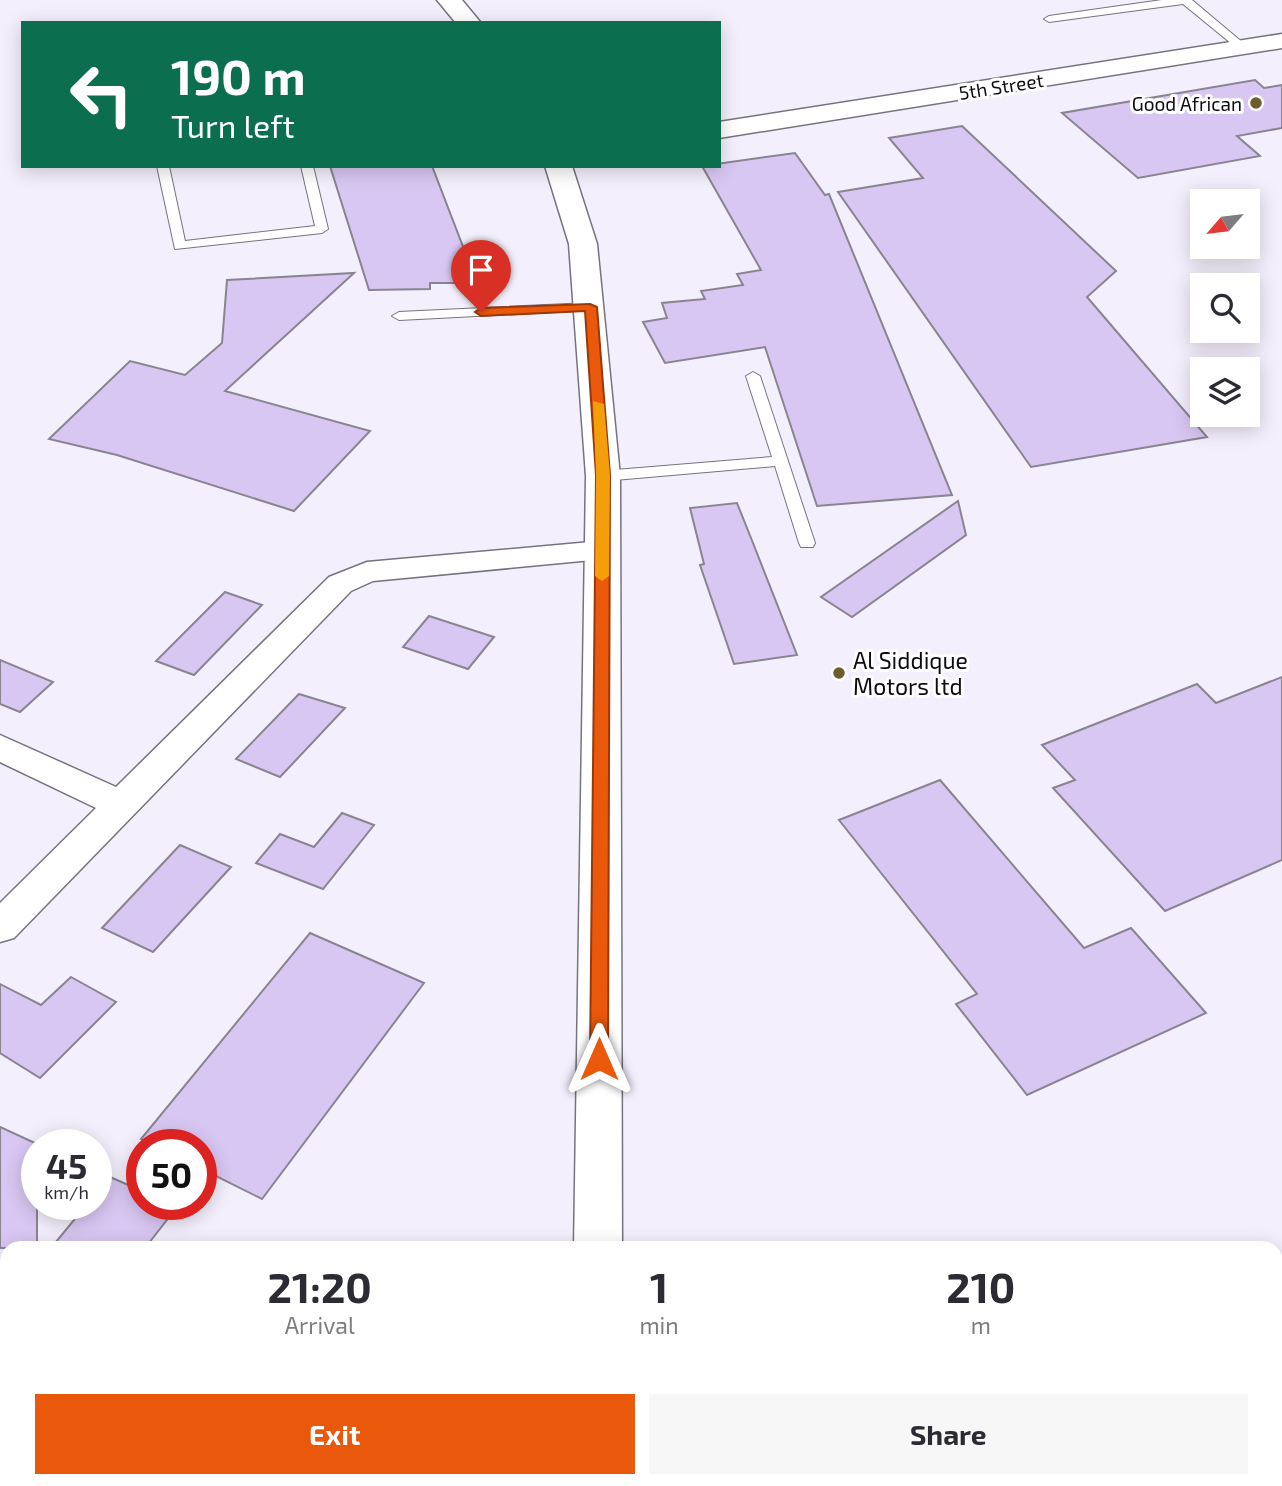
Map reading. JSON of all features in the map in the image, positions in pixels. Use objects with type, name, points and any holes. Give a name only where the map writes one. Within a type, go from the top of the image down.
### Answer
[{"type":"main road","points":[[449,0],[467,21]]},
{"type":"main road","name":"5th Street","points":[[721,130],[1282,41]]},
{"type":"main road","points":[[559,168],[583,244],[603,475],[598,1241]]},
{"type":"street","points":[[0,927],[340,584],[375,571],[602,551]]},
{"type":"street","points":[[0,747],[121,805]]},
{"type":"lane","points":[[1049,19],[1185,0],[1242,47]]},
{"type":"lane","points":[[163,168],[180,246],[322,229],[307,168]]},
{"type":"lane","points":[[399,316],[590,307]]},
{"type":"lane","points":[[752,376],[807,543]]},
{"type":"lane","points":[[603,475],[780,461]]},
{"type":"building","points":[[1255,80],[1264,88],[1282,85],[1282,128],[1237,136],[1260,156],[1138,178],[1062,113]]},
{"type":"building","points":[[962,126],[1116,271],[1087,297],[1190,417],[1190,427],[1198,427],[1207,437],[1031,467],[838,192],[923,178],[889,138]]},
{"type":"building","points":[[795,153],[825,195],[829,194],[952,495],[817,506],[765,347],[665,363],[643,322],[667,318],[662,303],[705,299],[701,291],[743,285],[737,274],[761,270],[703,168],[721,168],[721,163]]},
{"type":"building","points":[[331,168],[433,168],[477,283],[430,283],[430,289],[369,290]]},
{"type":"building","points":[[354,273],[225,391],[370,431],[294,511],[117,455],[49,439],[130,361],[185,375],[222,343],[227,280]]},
{"type":"building","points":[[958,501],[966,535],[852,617],[821,597]]},
{"type":"building","points":[[737,503],[797,655],[734,664],[700,565],[704,564],[690,508]]},
{"type":"building","points":[[225,592],[262,605],[194,675],[156,661]]},
{"type":"building","points":[[429,616],[494,637],[468,669],[403,647]]},
{"type":"building","points":[[0,660],[53,682],[20,712],[0,704]]},
{"type":"building","points":[[1282,677],[1282,860],[1165,911],[1053,788],[1075,780],[1042,745],[1197,684],[1216,703]]},
{"type":"building","points":[[299,694],[345,708],[280,777],[236,759]]},
{"type":"building","points":[[940,780],[1084,948],[1131,928],[1206,1013],[1027,1095],[956,1004],[977,994],[839,820]]},
{"type":"building","points":[[342,813],[374,825],[323,889],[256,863],[280,834],[314,847]]},
{"type":"building","points":[[180,845],[231,867],[153,952],[102,928]]},
{"type":"building","points":[[310,933],[424,983],[262,1199],[217,1176],[217,1129],[149,1129]]},
{"type":"building","points":[[71,977],[116,1002],[40,1078],[0,1053],[0,984],[41,1005]]},
{"type":"building","points":[[0,1127],[21,1137],[21,1220],[37,1220],[37,1241],[0,1241]]},
{"type":"building","points":[[112,1178],[126,1184],[126,1220],[167,1220],[150,1241],[57,1241],[74,1220],[112,1220]]},
{"type":"slow traffic","points":[[598,404],[603,475],[602,576]]},
{"type":"place","name":"Good African","points":[[1256,103]]},
{"type":"place","name":"Al Siddique Motors ltd","points":[[839,673]]},
{"type":"route","points":[[481,312],[590,307],[603,475],[599,1059]]}]
